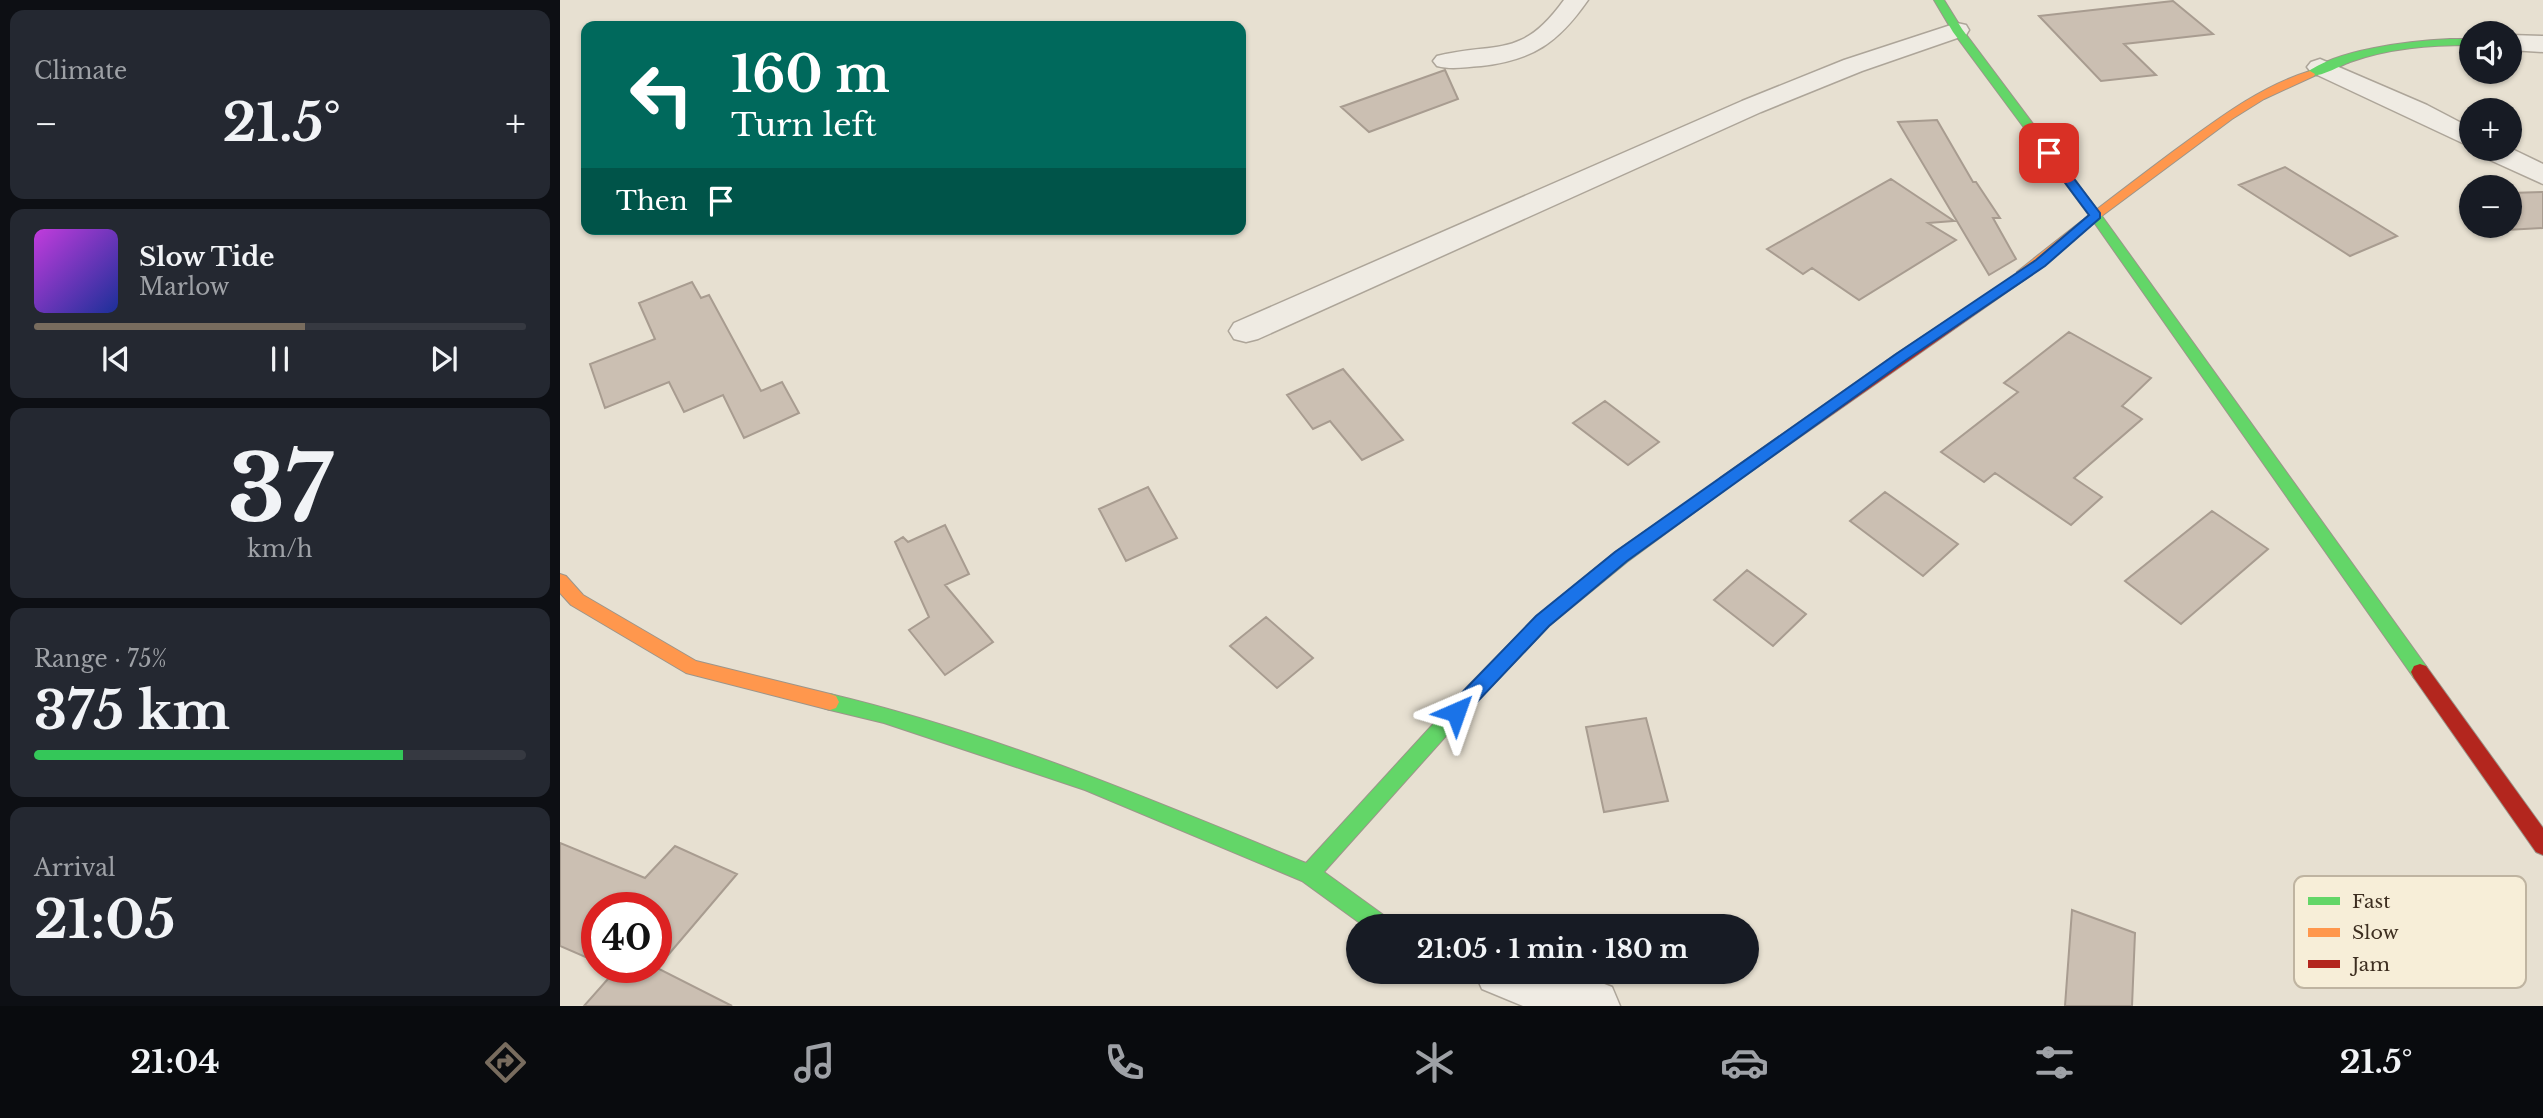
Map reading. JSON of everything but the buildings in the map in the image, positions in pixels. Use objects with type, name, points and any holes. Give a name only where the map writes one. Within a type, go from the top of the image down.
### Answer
[{"type":"street","points":[[1446,61],[1514,54],[1545,36],[1576,0]]},
{"type":"street","points":[[1939,0],[1957,30],[2095,215],[2543,845]]},
{"type":"street","points":[[1245,331],[1488,225],[1730,114],[1878,54],[1957,30]]},
{"type":"street","points":[[1308,874],[1474,692],[1543,621],[1621,556],[1901,357],[2040,263],[2095,215],[2228,117],[2260,97],[2320,67],[2382,48],[2440,41],[2459,42]]},
{"type":"street","points":[[2522,43],[2543,44]]},
{"type":"street","points":[[2320,67],[2459,133]]},
{"type":"street","points":[[2514,161],[2543,175]]},
{"type":"street","points":[[560,581],[577,600],[692,668],[884,715],[1087,782],[1308,874],[1365,914]]},
{"type":"street","points":[[1533,984],[1583,1004]]},
{"type":"traffic: fast","points":[[1939,0],[1957,30],[2095,215],[2420,672]]},
{"type":"traffic: fast","points":[[2310,74],[2388,48],[2459,42]]},
{"type":"traffic: fast","points":[[1309,874],[1474,692],[1543,621],[1621,557],[1725,482]]},
{"type":"traffic: fast","points":[[830,702],[884,715],[1087,782],[1309,874],[1365,914]]},
{"type":"traffic: slow","points":[[2022,275],[2095,215],[2228,117],[2260,97],[2310,74]]},
{"type":"traffic: slow","points":[[560,581],[577,600],[692,668],[830,702]]},
{"type":"traffic: jam","points":[[1725,482],[2022,275]]},
{"type":"traffic: jam","points":[[2420,672],[2543,845]]},
{"type":"route","points":[[1456,712],[1543,621],[1621,556],[1901,357],[2040,263],[2095,215],[2049,153]]}]
